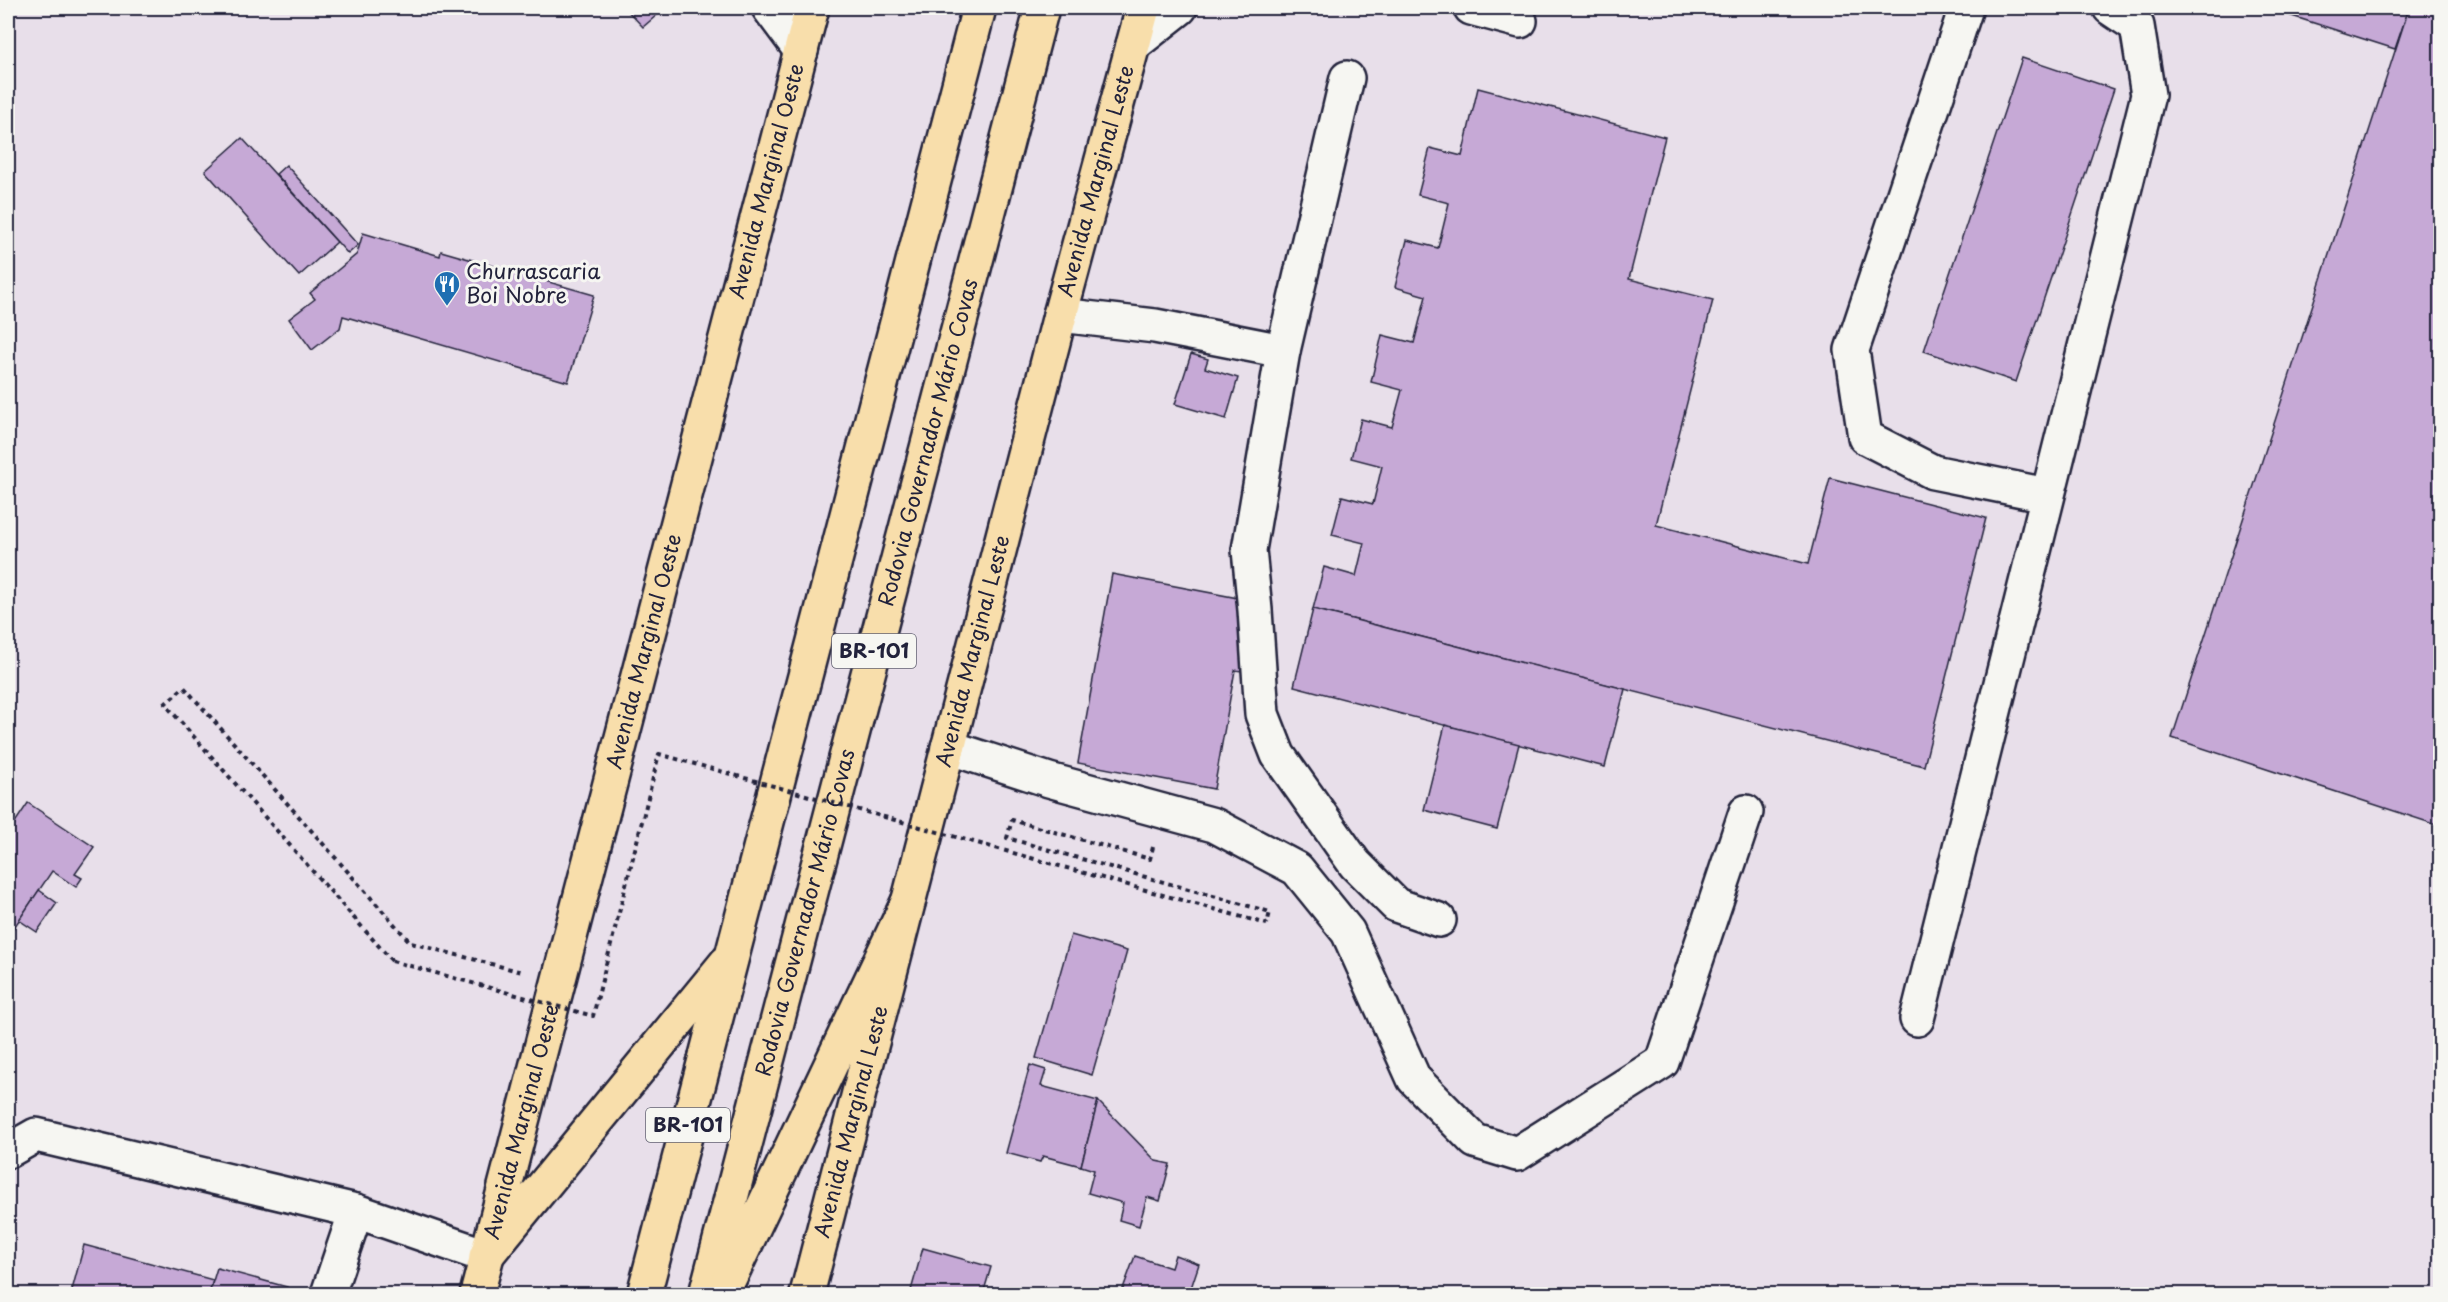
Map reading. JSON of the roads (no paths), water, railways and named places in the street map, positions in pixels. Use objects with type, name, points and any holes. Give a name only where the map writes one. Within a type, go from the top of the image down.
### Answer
[{"type":"main road","name":"Avenida Marginal Oeste","points":[[477,1294],[812,8]]},
{"type":"main road","name":"BR-101","points":[[644,1294],[979,8]]},
{"type":"main road","name":"Rodovia Governador Mário Covas","points":[[706,1294],[1042,8]]},
{"type":"main road","name":"Avenida Marginal Leste","points":[[807,1294],[1059,315],[1143,8]]},
{"type":"main road","points":[[722,1294],[908,902]]},
{"type":"main road","points":[[486,1256],[732,955]]},
{"type":"lane","points":[[769,8],[801,51]]},
{"type":"lane","points":[[1133,45],[1180,8]]},
{"type":"lane","points":[[1471,8],[1520,21]]},
{"type":"lane","points":[[1966,8],[1852,350],[1865,437],[1933,472],[2047,495]]},
{"type":"lane","points":[[1917,1019],[2148,95],[2137,26],[2110,8]]},
{"type":"lane","points":[[1347,78],[1283,351],[1249,550],[1262,714],[1278,755],[1355,864],[1396,905],[1439,920]]},
{"type":"lane","points":[[1059,315],[1155,326],[1283,351]]},
{"type":"lane","points":[[948,747],[1049,780],[1214,825],[1297,869],[1348,932],[1414,1079],[1475,1141],[1517,1154],[1662,1062],[1746,812]]},
{"type":"lane","points":[[8,1151],[36,1135],[356,1211],[486,1256]]},
{"type":"lane","points":[[328,1294],[356,1211]]},
{"type":"place","name":"Churrascaria Boi Nobre","points":[[447,307]]}]
